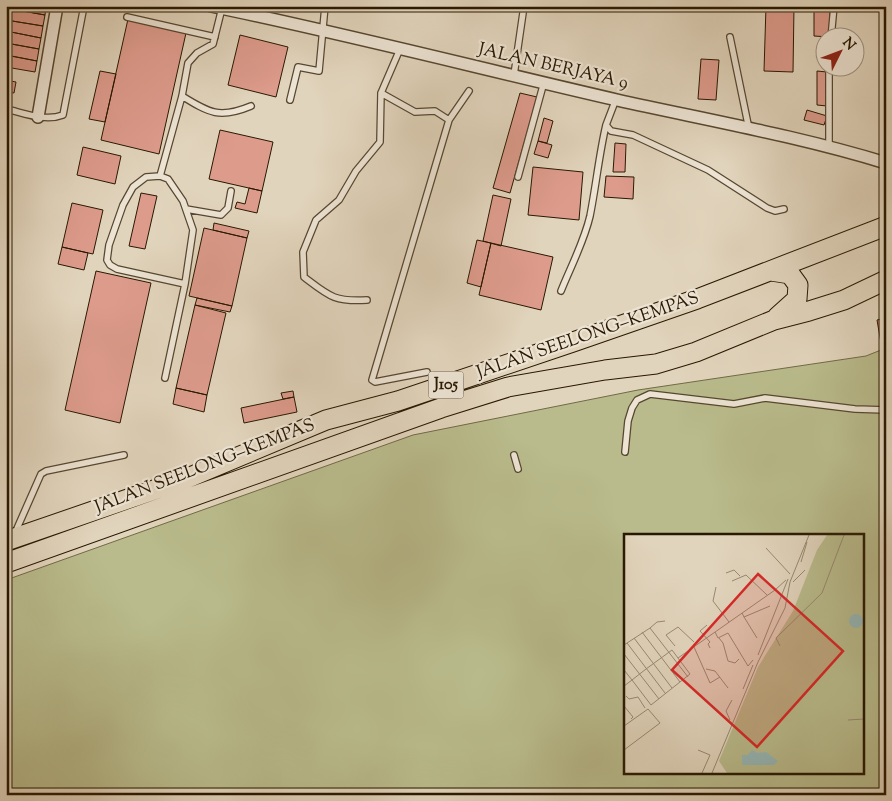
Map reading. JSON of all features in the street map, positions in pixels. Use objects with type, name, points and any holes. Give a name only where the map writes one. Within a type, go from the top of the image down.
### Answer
[{"type":"main road","name":"JALAN SEELONG–KEMPAS","points":[[9,540],[183,480],[326,420],[398,401],[564,346],[697,299],[886,226]]},
{"type":"main road","points":[[771,270],[790,274],[798,285],[796,299],[774,320]]},
{"type":"main road","name":"JALAN SEELONG–KEMPAS","points":[[6,563],[441,408],[508,387],[605,370],[656,364],[696,352],[774,320],[844,300],[886,280]]},
{"type":"street","points":[[38,117],[57,6]]},
{"type":"street","name":"JALAN BERJAYA 9","points":[[216,7],[829,146],[886,163]]},
{"type":"lane","points":[[6,109],[38,117],[55,118],[63,115],[84,6]]},
{"type":"lane","points":[[290,100],[298,67],[320,71],[325,6]]},
{"type":"lane","points":[[514,76],[524,6]]},
{"type":"lane","points":[[832,28],[834,6]]},
{"type":"lane","points":[[160,176],[182,96],[188,63],[197,53],[213,44],[216,7]]},
{"type":"lane","points":[[127,17],[215,37]]},
{"type":"lane","points":[[730,37],[749,129]]},
{"type":"lane","points":[[366,300],[351,301],[331,297],[304,277],[303,252],[316,220],[339,200],[356,171],[380,142],[380,93],[400,49]]},
{"type":"lane","points":[[829,78],[829,146]]},
{"type":"lane","points":[[518,177],[544,82]]},
{"type":"lane","points":[[427,372],[376,382],[372,380],[449,120],[469,91]]},
{"type":"lane","points":[[380,93],[415,112],[435,112],[449,120]]},
{"type":"lane","points":[[182,96],[207,111],[221,113],[236,112],[251,106]]},
{"type":"lane","points":[[561,291],[588,223],[606,125],[616,99]]},
{"type":"lane","points":[[606,125],[611,131],[633,135],[708,170],[767,208],[775,211],[784,210]]},
{"type":"lane","points":[[166,378],[185,284],[193,230],[183,202],[168,179],[160,176],[146,177],[133,187],[123,205],[106,260],[110,265],[118,269],[185,284]]},
{"type":"lane","points":[[186,209],[221,215],[228,208],[230,191]]},
{"type":"lane","points":[[625,452],[628,421],[632,408],[637,400],[650,394],[734,404],[765,398],[855,410],[886,410]]},
{"type":"lane","points":[[9,540],[41,474],[46,471],[124,455]]},
{"type":"lane","points":[[514,455],[518,469]]},
{"type":"green space","points":[[886,348],[886,795],[6,795],[6,580],[413,435],[638,390],[866,356]]},
{"type":"building","points":[[6,6],[46,6],[45,15],[6,8]]},
{"type":"building","points":[[766,6],[794,6],[793,72],[764,71]]},
{"type":"building","points":[[814,6],[830,6],[830,28],[814,28]]},
{"type":"building","points":[[6,8],[45,15],[43,26],[6,20]]},
{"type":"building","points":[[128,19],[186,33],[159,154],[101,140]]},
{"type":"building","points":[[6,20],[43,26],[41,38],[6,31]]},
{"type":"building","points":[[6,31],[41,38],[39,49],[6,43]]},
{"type":"building","points":[[240,35],[288,47],[276,97],[228,85]]},
{"type":"building","points":[[6,43],[39,49],[37,61],[6,55]]},
{"type":"building","points":[[6,55],[37,61],[35,72],[6,67]]},
{"type":"building","points":[[701,59],[719,60],[716,100],[698,99]]},
{"type":"building","points":[[100,71],[116,74],[105,122],[89,119]]},
{"type":"building","points":[[817,78],[827,78],[827,106],[817,105]]},
{"type":"building","points":[[6,80],[16,82],[14,93],[6,92]]},
{"type":"building","points":[[520,93],[537,97],[510,193],[493,188]]},
{"type":"building","points":[[807,110],[827,116],[824,125],[804,120]]},
{"type":"building","points":[[544,118],[553,121],[547,143],[538,141]]},
{"type":"building","points":[[220,130],[273,142],[262,191],[209,179]]},
{"type":"building","points":[[538,141],[552,145],[548,158],[534,154]]},
{"type":"building","points":[[615,143],[626,144],[625,172],[613,172]]},
{"type":"building","points":[[83,147],[121,156],[115,184],[77,175]]},
{"type":"building","points":[[533,167],[583,172],[579,220],[528,215]]},
{"type":"building","points":[[606,176],[634,177],[633,199],[604,197]]},
{"type":"building","points":[[249,188],[262,191],[257,213],[235,208],[237,202],[245,204]]},
{"type":"building","points":[[141,193],[157,196],[145,249],[129,246]]},
{"type":"building","points":[[493,195],[511,199],[501,246],[483,241]]},
{"type":"building","points":[[72,203],[103,210],[93,254],[62,247]]},
{"type":"building","points":[[214,223],[249,231],[247,238],[213,230]]},
{"type":"building","points":[[204,228],[247,238],[232,306],[189,296]]},
{"type":"building","points":[[477,240],[491,243],[481,287],[467,283]]},
{"type":"building","points":[[491,243],[553,257],[541,310],[479,295]]},
{"type":"building","points":[[62,247],[88,253],[84,270],[58,264]]},
{"type":"building","points":[[96,271],[151,283],[120,423],[65,410]]},
{"type":"building","points":[[197,298],[232,306],[230,312],[195,305]]},
{"type":"building","points":[[195,305],[226,313],[207,395],[176,388]]},
{"type":"building","points":[[886,318],[886,345],[885,342],[881,343],[877,320]]},
{"type":"building","points":[[176,388],[207,395],[204,412],[173,404]]},
{"type":"building","points":[[293,391],[294,397],[283,399],[281,393]]},
{"type":"building","points":[[294,397],[297,412],[244,423],[241,408]]}]
